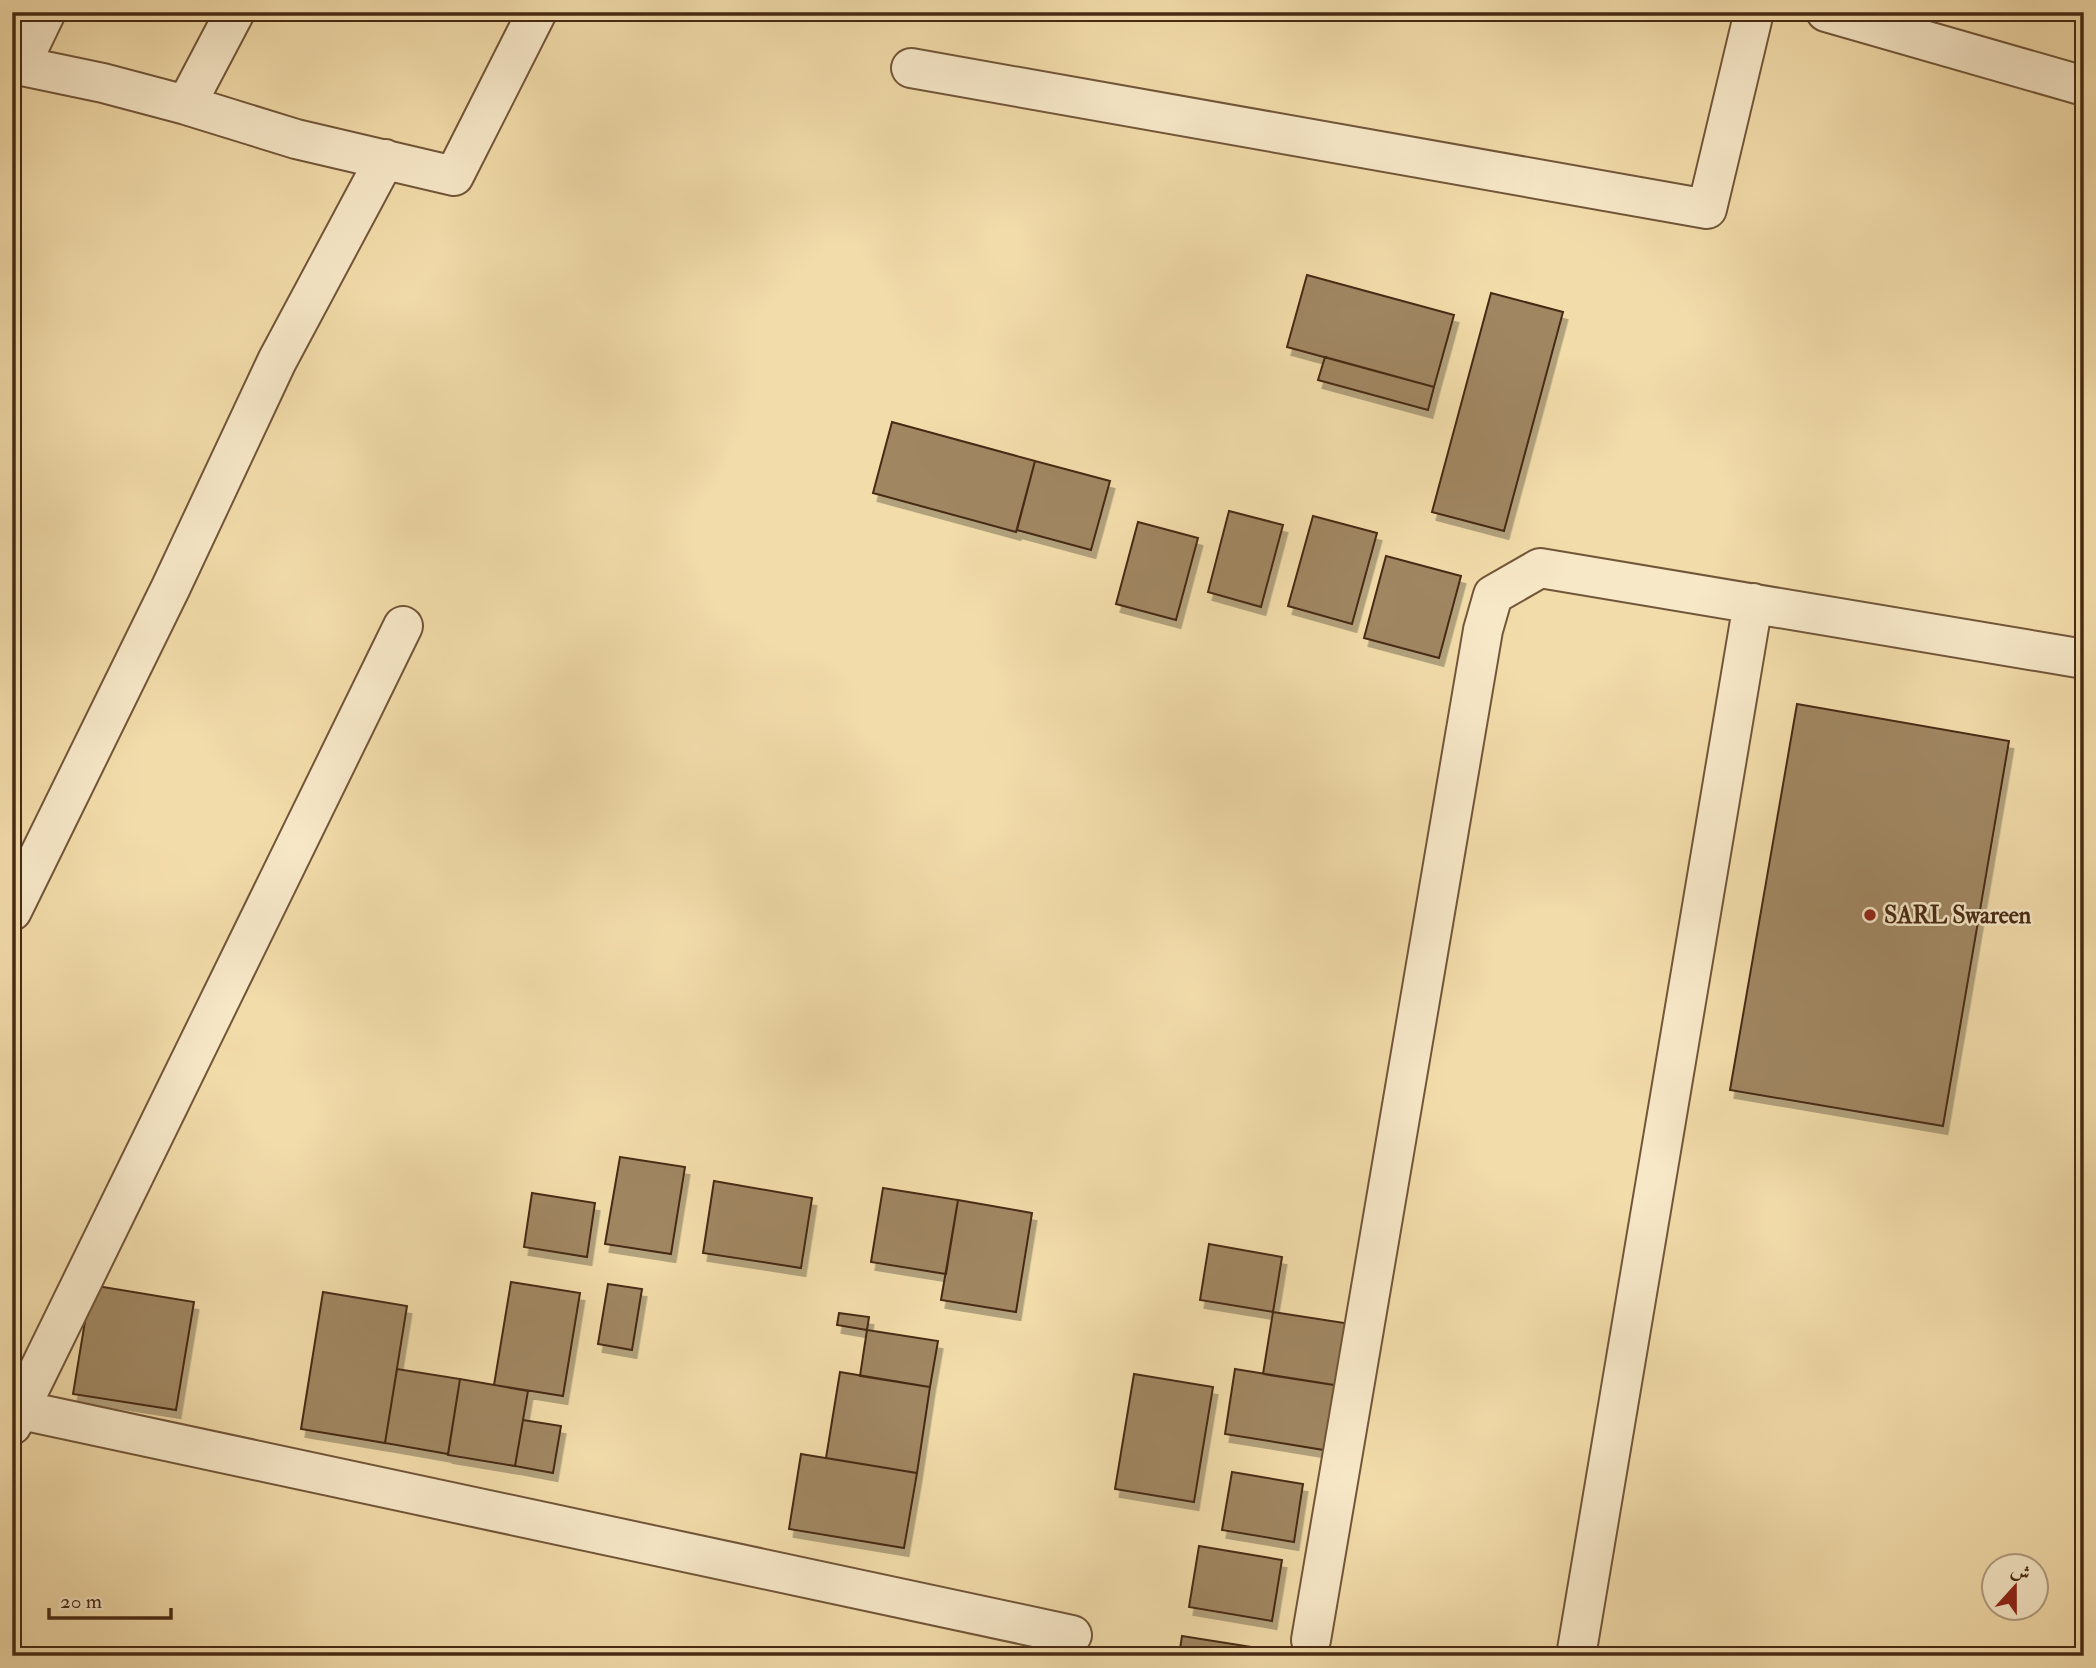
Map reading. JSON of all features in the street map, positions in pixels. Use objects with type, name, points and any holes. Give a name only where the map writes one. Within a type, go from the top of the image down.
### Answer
[{"type":"street","points":[[46,12],[16,65],[103,83],[296,139],[454,176],[537,12]]},
{"type":"street","points":[[186,105],[235,12]]},
{"type":"street","points":[[911,68],[1707,209],[1754,12]]},
{"type":"street","points":[[1826,12],[2084,86]]},
{"type":"street","points":[[12,911],[171,587],[277,361],[385,159]]},
{"type":"street","points":[[1311,1640],[1483,631],[1493,595],[1540,568],[2084,659]]},
{"type":"street","points":[[1576,1656],[1753,603]]},
{"type":"street","points":[[402,626],[16,1418],[1072,1634]]},
{"type":"building","points":[[1307,275],[1454,315],[1434,387],[1287,347]]},
{"type":"building","points":[[1491,293],[1563,312],[1504,531],[1432,512]]},
{"type":"building","points":[[1325,357],[1434,387],[1428,410],[1318,380]]},
{"type":"building","points":[[892,422],[1035,461],[1016,532],[873,493]]},
{"type":"building","points":[[1035,461],[1110,481],[1091,550],[1017,530]]},
{"type":"building","points":[[1229,511],[1283,525],[1261,607],[1208,592]]},
{"type":"building","points":[[1313,516],[1377,533],[1352,624],[1288,606]]},
{"type":"building","points":[[1138,522],[1198,538],[1176,620],[1116,604]]},
{"type":"building","points":[[1386,556],[1461,576],[1439,658],[1364,638]]},
{"type":"building","name":"SARL Swareen","points":[[1797,704],[2009,741],[1943,1126],[1730,1090]]},
{"type":"building","points":[[620,1157],[685,1167],[671,1254],[605,1244]]},
{"type":"building","points":[[714,1181],[812,1198],[801,1268],[703,1253]]},
{"type":"building","points":[[883,1188],[958,1200],[946,1274],[871,1262]]},
{"type":"building","points":[[532,1193],[595,1203],[587,1257],[524,1247]]},
{"type":"building","points":[[958,1200],[1032,1213],[1016,1312],[941,1300]]},
{"type":"building","points":[[1209,1244],[1282,1257],[1273,1312],[1200,1300]]},
{"type":"building","points":[[511,1282],[580,1293],[563,1396],[494,1385]]},
{"type":"building","points":[[608,1284],[642,1289],[632,1350],[598,1344]]},
{"type":"building","points":[[91,1285],[194,1302],[176,1410],[73,1394]]},
{"type":"building","points":[[323,1292],[407,1306],[385,1443],[301,1429]]},
{"type":"building","points":[[1273,1312],[1351,1324],[1341,1386],[1263,1374]]},
{"type":"building","points":[[839,1313],[869,1317],[867,1330],[837,1325]]},
{"type":"building","points":[[867,1330],[938,1341],[930,1387],[860,1376]]},
{"type":"building","points":[[397,1369],[460,1379],[448,1454],[385,1443]]},
{"type":"building","points":[[1235,1369],[1341,1386],[1330,1451],[1225,1434]]},
{"type":"building","points":[[840,1372],[930,1387],[917,1473],[826,1458]]},
{"type":"building","points":[[1134,1374],[1213,1387],[1194,1502],[1115,1489]]},
{"type":"building","points":[[460,1379],[528,1391],[515,1466],[448,1455]]},
{"type":"building","points":[[523,1420],[561,1426],[553,1473],[515,1466]]},
{"type":"building","points":[[801,1454],[917,1473],[904,1548],[789,1529]]},
{"type":"building","points":[[1232,1472],[1303,1484],[1294,1542],[1222,1530]]},
{"type":"building","points":[[1199,1546],[1282,1560],[1272,1621],[1189,1607]]},
{"type":"building","points":[[1182,1636],[1302,1655],[1179,1656]]},
{"type":"place","name":"SARL Swareen","points":[[1870,915]]}]
